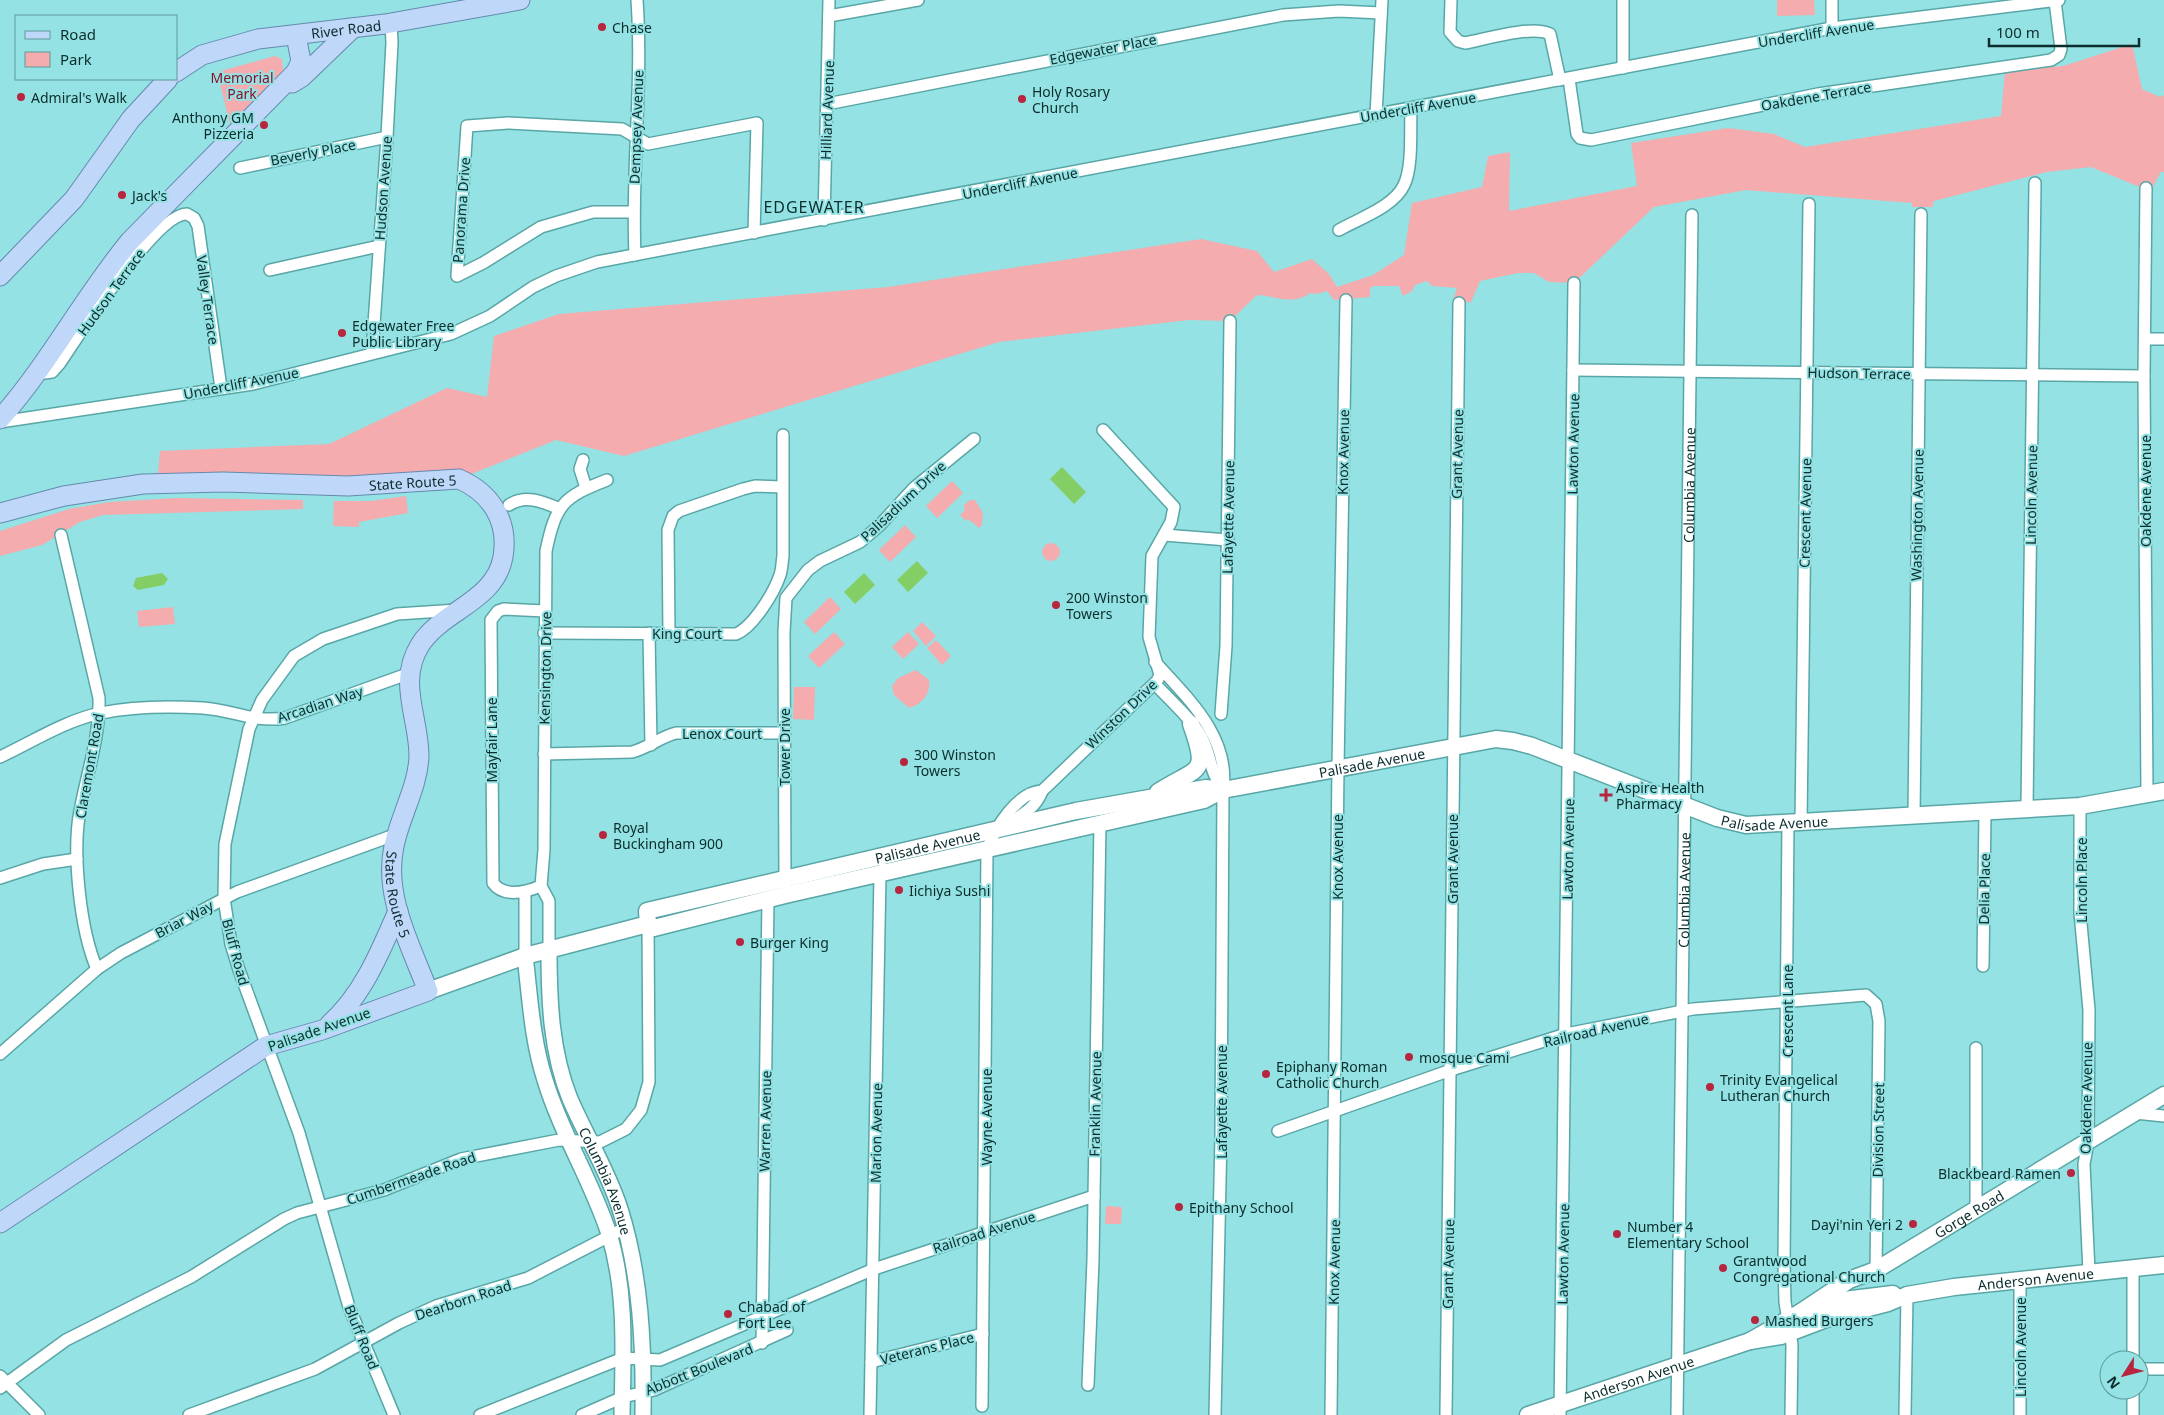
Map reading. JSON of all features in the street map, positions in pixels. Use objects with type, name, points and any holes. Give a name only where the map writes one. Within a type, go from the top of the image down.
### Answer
[{"type":"main road","name":"River Road","points":[[178,71],[202,55],[267,37],[296,36],[353,28],[520,0]]},
{"type":"main road","points":[[278,92],[302,77],[353,28]]},
{"type":"main road","points":[[0,421],[37,374],[110,266],[130,241],[296,72],[301,60],[296,36]]},
{"type":"main road","points":[[0,276],[74,199],[131,119],[167,80]]},
{"type":"main road","name":"State Route 5","points":[[0,513],[64,496],[143,484],[223,482],[348,486],[459,479],[478,490],[494,505],[503,529],[505,543],[503,559],[484,592],[437,624],[426,635],[416,653],[410,673],[409,695],[419,757],[416,774],[397,834],[391,862],[391,878],[398,911],[428,991]]},
{"type":"main road","points":[[1100,824],[1105,814],[1129,810],[1146,798],[1189,775],[1200,764],[1201,751],[1191,724]]},
{"type":"main road","name":"Palisade Avenue","points":[[648,924],[648,911],[785,887],[880,875],[1204,800],[1223,790],[1496,739],[1513,741],[1569,760],[1733,823],[1762,825],[2080,806],[2164,791]]},
{"type":"main road","name":"Palisade Avenue","points":[[0,1223],[266,1046],[322,1030],[525,956],[648,924],[654,928],[768,899],[785,887],[890,854],[1146,798],[1206,788],[1223,790]]},
{"type":"main road","points":[[322,1030],[339,1016],[349,1004],[376,960],[398,911]]},
{"type":"main road","name":"Gorge Road","points":[[1801,1312],[1849,1280],[1876,1270],[2164,1095]]},
{"type":"main road","name":"Anderson Avenue","points":[[1528,1415],[1560,1409],[1788,1326],[1826,1319],[1888,1303],[1907,1295],[1954,1287],[2164,1265]]},
{"type":"main road","name":"Gorge Road","points":[[1826,1319],[1876,1270]]},
{"type":"main road","name":"Anderson Avenue","points":[[1788,1326],[1801,1312],[1844,1300],[1888,1293],[1907,1295]]},
{"type":"street","name":"Dempsey Avenue","points":[[635,255],[633,212],[638,136],[639,32],[637,0]]},
{"type":"street","name":"Hilliard Avenue","points":[[824,220],[829,0]]},
{"type":"street","points":[[829,16],[918,0]]},
{"type":"street","points":[[1376,115],[1382,0]]},
{"type":"street","points":[[1451,0],[1450,32],[1458,41],[1465,43],[1528,32],[1545,32],[1550,34],[1565,80]]},
{"type":"street","points":[[1622,0],[1623,68]]},
{"type":"street","points":[[1832,0],[1832,28]]},
{"type":"street","name":"Undercliff Avenue","points":[[0,421],[276,379],[451,334],[490,316],[533,287],[556,276],[597,262],[1832,28],[2059,0]]},
{"type":"street","name":"Oakdene Terrace","points":[[1565,80],[1577,134],[1580,138],[1591,140],[1818,94],[2052,60],[2059,55],[2061,49],[2055,1]]},
{"type":"street","name":"Edgewater Place","points":[[827,104],[1283,14],[1339,11],[1381,13]]},
{"type":"street","name":"Hudson Avenue","points":[[372,353],[387,137],[392,43],[391,22]]},
{"type":"street","points":[[1338,230],[1385,204],[1404,186],[1408,166],[1411,109]]},
{"type":"street","name":"Panorama Drive","points":[[633,212],[592,212],[541,227],[483,263],[457,276],[467,126],[508,123],[622,129],[638,136]]},
{"type":"street","points":[[638,136],[648,144],[757,123],[754,233]]},
{"type":"street","name":"Beverly Place","points":[[240,168],[387,137]]},
{"type":"street","name":"Lincoln Avenue","points":[[2027,808],[2035,183]]},
{"type":"street","name":"Oakdene Avenue","points":[[2146,188],[2146,339],[2144,376],[2147,794]]},
{"type":"street","name":"Crescent Avenue","points":[[1794,822],[1807,372],[1809,204]]},
{"type":"street","name":"Hudson Terrace","points":[[37,374],[52,372],[60,363],[144,246],[175,217],[183,214],[191,215]]},
{"type":"street","name":"Washington Avenue","points":[[1914,816],[1922,214]]},
{"type":"street","name":"Valley Terrace","points":[[191,215],[198,226],[221,388]]},
{"type":"street","name":"Columbia Avenue","points":[[1677,1415],[1692,215]]},
{"type":"street","points":[[270,270],[380,246]]},
{"type":"street","name":"Lawton Avenue","points":[[1560,1409],[1574,283]]},
{"type":"street","name":"Knox Avenue","points":[[1331,1415],[1338,767],[1346,300]]},
{"type":"street","name":"Grant Avenue","points":[[1446,1415],[1459,303]]},
{"type":"street","name":"Lafayette Avenue","points":[[1221,714],[1226,646],[1230,321]]},
{"type":"street","points":[[2146,339],[2164,339]]},
{"type":"street","name":"Hudson Terrace","points":[[1573,370],[2144,376]]},
{"type":"street","name":"Winston Drive","points":[[995,830],[1022,816],[1040,799],[1042,791],[1155,684],[1160,675],[1149,637],[1152,556],[1174,513],[1174,507],[1103,430]]},
{"type":"street","points":[[669,633],[668,530],[674,516],[679,511],[743,488],[756,486],[782,487],[783,435]]},
{"type":"street","name":"Palisadium Drive","points":[[786,598],[808,570],[820,561],[860,542],[879,526],[914,488],[974,438]]},
{"type":"street","points":[[583,460],[580,469],[586,488]]},
{"type":"street","name":"Kensington Drive","points":[[549,951],[549,901],[541,886],[544,850],[546,551],[552,523],[568,499],[586,488],[607,480]]},
{"type":"street","name":"King Court","points":[[544,633],[736,634],[745,630],[759,614],[780,575],[783,556],[782,487]]},
{"type":"street","points":[[509,505],[518,500],[528,499],[560,509]]},
{"type":"street","name":"Claremont Road","points":[[61,535],[98,690],[100,713],[80,813],[77,859],[89,950],[97,969]]},
{"type":"street","points":[[1164,535],[1228,540]]},
{"type":"street","name":"Tower Drive","points":[[785,887],[784,733],[786,598]]},
{"type":"street","name":"Bluff Road","points":[[394,1415],[349,1307],[299,1132],[239,970],[232,944],[224,898],[224,871],[228,825],[253,720],[272,683],[294,656],[323,639],[397,614],[461,609]]},
{"type":"street","name":"Mayfair Lane","points":[[526,892],[502,891],[496,888],[492,878],[491,620],[498,611],[504,609],[545,610]]},
{"type":"street","points":[[649,633],[651,745]]},
{"type":"street","name":"Lafayette Avenue","points":[[1156,662],[1211,727],[1225,774],[1223,790],[1221,1135],[1216,1415]]},
{"type":"street","name":"Arcadian Way","points":[[0,757],[100,713],[155,706],[236,712],[253,720],[285,718],[410,673]]},
{"type":"street","points":[[1155,684],[1204,741],[1213,775],[1223,790]]},
{"type":"street","name":"Lenox Court","points":[[544,754],[632,752],[651,745],[667,735],[676,733],[784,733]]},
{"type":"street","name":"Lincoln Place","points":[[2080,806],[2082,954]]},
{"type":"street","name":"Delia Place","points":[[1983,966],[1985,811]]},
{"type":"street","name":"Crescent Lane","points":[[1791,1415],[1784,1253],[1787,1002],[1794,822]]},
{"type":"street","name":"Franklin Avenue","points":[[1088,1384],[1094,1196],[1100,824]]},
{"type":"street","name":"Wayne Avenue","points":[[982,1406],[987,850],[995,830]]},
{"type":"street","name":"Briar Way","points":[[0,1054],[97,969],[120,953],[224,898],[397,834]]},
{"type":"street","name":"Marion Avenue","points":[[870,1415],[880,875],[890,854]]},
{"type":"street","points":[[0,878],[43,864],[77,859]]},
{"type":"street","points":[[525,956],[526,892],[541,886]]},
{"type":"street","name":"Warren Avenue","points":[[762,1343],[768,899]]},
{"type":"street","name":"Cumbermeade Road","points":[[2,1382],[66,1340],[192,1277],[284,1219],[384,1190],[461,1159],[559,1140],[600,1142],[626,1129],[636,1119],[647,1096],[650,1018],[648,924]]},
{"type":"street","name":"Columbia Avenue","points":[[549,951],[549,991],[554,1043],[570,1099],[620,1208],[637,1281],[642,1359],[643,1415]]},
{"type":"street","name":"Oakdene Avenue","points":[[2082,954],[2089,1010],[2088,1142],[2084,1164],[2089,1272]]},
{"type":"street","name":"Columbia Avenue","points":[[525,956],[537,1052],[555,1109],[570,1140],[609,1235],[621,1299],[622,1415]]},
{"type":"street","name":"Railroad Avenue","points":[[1278,1130],[1451,1070],[1566,1034],[1682,1011],[1866,995]]},
{"type":"street","name":"Division Street","points":[[1866,995],[1876,1004],[1880,1021],[1876,1270]]},
{"type":"street","points":[[1976,1048],[1976,1209]]},
{"type":"street","points":[[2135,1113],[2164,1116]]},
{"type":"street","name":"Railroad Avenue","points":[[874,1269],[1094,1196]]},
{"type":"street","name":"Dearborn Road","points":[[189,1415],[294,1378],[412,1316],[436,1306],[528,1278],[625,1228]]},
{"type":"street","points":[[2132,1268],[2133,1350]]},
{"type":"street","name":"Abbott Boulevard","points":[[480,1415],[623,1358],[660,1360],[874,1269]]},
{"type":"street","name":"Lincoln Avenue","points":[[2020,1280],[2020,1415]]},
{"type":"street","points":[[1906,1415],[1907,1295]]},
{"type":"street","name":"Abbott Boulevard","points":[[582,1415],[622,1398],[643,1393],[762,1343],[787,1330]]},
{"type":"street","name":"Veterans Place","points":[[872,1362],[983,1334]]},
{"type":"street","points":[[2149,1369],[2164,1369]]},
{"type":"street","points":[[2,1382],[40,1415]]},
{"type":"street","points":[[2133,1415],[2134,1400]]},
{"type":"green space","points":[[1777,0],[1814,0],[1815,15],[1777,16]]},
{"type":"green space","points":[[2132,44],[2142,89],[2160,97],[2164,95],[2164,172],[2161,172],[2152,188],[2137,186],[2091,167],[2047,172],[1934,201],[1932,207],[1912,207],[1912,203],[1746,190],[1654,207],[1574,283],[1549,282],[1534,273],[1518,273],[1480,281],[1471,302],[1459,303],[1453,301],[1457,288],[1432,286],[1427,281],[1415,285],[1412,291],[1403,296],[1399,286],[1373,286],[1370,289],[1370,297],[1334,300],[1327,291],[1317,294],[1310,293],[1304,297],[1291,300],[1257,295],[1230,321],[1189,320],[999,342],[624,456],[556,440],[459,479],[157,484],[160,451],[329,444],[447,388],[487,397],[494,336],[559,314],[888,287],[1201,239],[1257,251],[1274,272],[1312,259],[1329,274],[1337,287],[1373,275],[1404,255],[1412,203],[1482,187],[1488,156],[1510,152],[1509,211],[1637,186],[1631,143],[1728,128],[1774,134],[1805,147],[2001,116],[2005,70],[2063,66]]},
{"type":"green space","name":"Memorial Park","points":[[275,56],[282,59],[283,71],[230,124],[217,72]]},
{"type":"green space","points":[[952,481],[963,493],[937,518],[926,506]]},
{"type":"green space","points":[[406,496],[408,513],[359,522],[359,527],[333,526],[334,501],[371,501]]},
{"type":"green space","points":[[176,498],[303,500],[303,509],[103,515],[80,522],[42,545],[0,556],[0,531],[69,509],[109,502]]},
{"type":"green space","points":[[970,500],[975,500],[983,513],[982,525],[979,528],[968,519],[966,521],[960,515],[965,510],[964,505]]},
{"type":"green space","points":[[905,525],[916,537],[890,562],[879,550]]},
{"type":"green space","points":[[1047,543],[1055,543],[1060,548],[1058,559],[1047,561],[1042,556],[1042,548]]},
{"type":"green space","points":[[830,597],[841,609],[815,634],[804,622]]},
{"type":"green space","points":[[173,607],[175,624],[139,627],[137,611]]},
{"type":"green space","points":[[922,622],[936,636],[926,646],[913,631]]},
{"type":"green space","points":[[834,632],[845,644],[819,668],[808,656]]},
{"type":"green space","points":[[908,632],[919,644],[903,659],[892,647]]},
{"type":"green space","points":[[936,640],[951,656],[942,665],[927,648]]},
{"type":"green space","points":[[916,670],[929,680],[929,690],[922,701],[909,708],[894,695],[892,686],[898,678]]},
{"type":"green space","points":[[794,687],[815,687],[814,720],[793,719]]},
{"type":"green space","points":[[1106,1206],[1122,1207],[1121,1224],[1105,1224]]},
{"type":"shaded area","points":[[1062,467],[1086,492],[1074,504],[1050,479]]},
{"type":"shaded area","points":[[917,561],[928,573],[908,592],[897,580]]},
{"type":"shaded area","points":[[162,573],[168,579],[164,585],[138,590],[133,586],[136,578]]},
{"type":"shaded area","points":[[864,573],[875,585],[855,604],[844,592]]},
{"type":"place","name":"Chase","points":[[602,27]]},
{"type":"place","name":"Admiral's Walk","points":[[21,97]]},
{"type":"place","name":"Holy Rosary Church","points":[[1022,99]]},
{"type":"place","name":"Anthony GM Pizzeria","points":[[264,125]]},
{"type":"place","name":"Jack's","points":[[122,195]]},
{"type":"place","name":"Edgewater Free Public Library","points":[[342,333]]},
{"type":"place","name":"200 Winston Towers","points":[[1056,605]]},
{"type":"place","name":"300 Winston Towers","points":[[904,762]]},
{"type":"place","name":"Aspire Health Pharmacy","points":[[1606,795]]},
{"type":"place","name":"Royal Buckingham 900","points":[[603,835]]},
{"type":"place","name":"Iichiya Sushi","points":[[899,890]]},
{"type":"place","name":"Burger King","points":[[740,942]]},
{"type":"place","name":"mosque Cami","points":[[1409,1057]]},
{"type":"place","name":"Epiphany Roman Catholic Church","points":[[1266,1074]]},
{"type":"place","name":"Trinity Evangelical Lutheran Church","points":[[1710,1087]]},
{"type":"place","name":"Blackbeard Ramen","points":[[2071,1173]]},
{"type":"place","name":"Epithany School","points":[[1179,1207]]},
{"type":"place","name":"Dayi'nin Yeri 2","points":[[1913,1224]]},
{"type":"place","name":"Number 4 Elementary School","points":[[1617,1234]]},
{"type":"place","name":"Grantwood Congregational Church","points":[[1723,1268]]},
{"type":"place","name":"Chabad of Fort Lee","points":[[728,1314]]},
{"type":"place","name":"Mashed Burgers","points":[[1755,1320]]},
{"type":"district","name":"EDGEWATER","points":[[814,207]]}]
